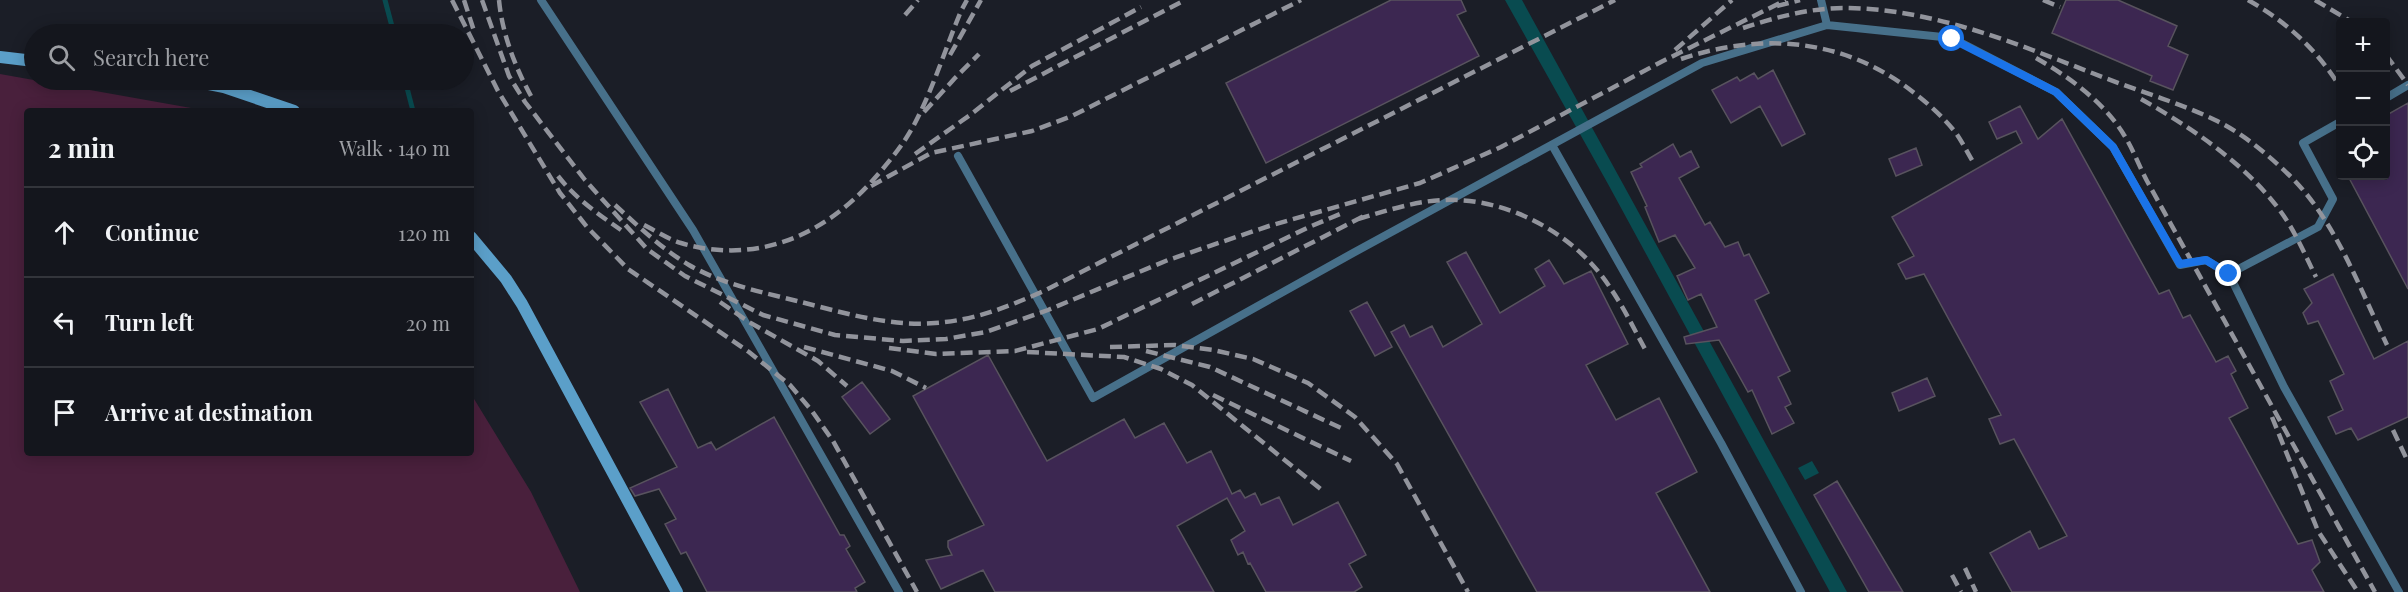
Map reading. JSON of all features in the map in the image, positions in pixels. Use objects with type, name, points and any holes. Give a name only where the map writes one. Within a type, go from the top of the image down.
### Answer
[{"type":"street","points":[[0,57],[24,60]]},
{"type":"street","points":[[233,90],[285,108]]},
{"type":"street","points":[[474,241],[506,279],[522,304],[677,592]]},
{"type":"lane","points":[[541,0],[693,230],[899,592]]},
{"type":"lane","points":[[1821,0],[1827,25]]},
{"type":"lane","points":[[958,156],[1093,398],[1702,63],[1827,25],[1952,39],[2056,92],[2113,147],[2180,264],[2206,260],[2229,274],[2284,387],[2399,592]]},
{"type":"lane","points":[[2390,95],[2408,85]]},
{"type":"lane","points":[[2229,274],[2318,227],[2333,199],[2303,143],[2336,124]]},
{"type":"lane","points":[[1552,145],[1721,443],[1801,592]]},
{"type":"shaded area","points":[[0,74],[24,78],[24,90],[90,90],[191,108],[24,108],[24,456],[474,456],[474,399],[531,492],[580,592],[0,592]]},
{"type":"water","points":[[1505,0],[1522,0],[1847,592],[1830,592]]},
{"type":"water","points":[[1812,461],[1819,473],[1805,480],[1798,468]]},
{"type":"building","points":[[1391,0],[1461,0],[1466,11],[1457,15],[1479,56],[1266,163],[1226,83]]},
{"type":"building","points":[[2066,0],[2118,0],[2177,26],[2168,46],[2188,55],[2173,90],[2150,81],[2152,76],[2052,33]]},
{"type":"building","points":[[1773,70],[1805,134],[1782,146],[1760,106],[1731,123],[1712,90],[1737,77],[1740,81],[1754,73],[1758,79]]},
{"type":"building","points":[[2408,103],[2408,289],[2350,180],[2390,180],[2390,113]]},
{"type":"building","points":[[2020,106],[2038,139],[2062,119],[2159,294],[2169,290],[2183,318],[2190,315],[2216,362],[2228,356],[2236,371],[2231,374],[2248,408],[2229,418],[2298,544],[2312,540],[2320,562],[2312,570],[2324,592],[2012,592],[1990,553],[2030,531],[2039,549],[2067,536],[2014,439],[2000,444],[1989,419],[2001,415],[1924,274],[1906,279],[1898,264],[1914,256],[1892,217],[2022,143],[2016,131],[1997,139],[1989,122]]},
{"type":"building","points":[[1673,144],[1680,157],[1691,151],[1699,167],[1679,178],[1705,225],[1710,222],[1725,247],[1738,242],[1744,256],[1749,254],[1769,293],[1755,300],[1790,371],[1778,377],[1791,404],[1785,407],[1794,423],[1772,434],[1752,390],[1748,392],[1719,340],[1686,344],[1684,337],[1717,327],[1701,294],[1688,300],[1677,276],[1695,268],[1675,235],[1659,242],[1645,207],[1647,206],[1631,172],[1642,167],[1640,164]]},
{"type":"building","points":[[1916,148],[1922,165],[1896,176],[1889,159]]},
{"type":"building","points":[[1466,252],[1500,313],[1545,286],[1535,269],[1549,260],[1564,284],[1591,271],[1628,344],[1586,365],[1616,420],[1659,398],[1697,472],[1656,493],[1710,592],[1537,592],[1391,332],[1404,325],[1410,337],[1432,326],[1443,347],[1482,324],[1447,262]]},
{"type":"building","points":[[2333,274],[2374,359],[2408,341],[2408,417],[2358,440],[2351,428],[2336,434],[2328,417],[2343,410],[2330,381],[2344,374],[2318,321],[2308,324],[2303,313],[2312,303],[2304,289]]},
{"type":"building","points":[[1367,302],[1392,347],[1375,356],[1350,311]]},
{"type":"building","points":[[988,355],[1047,461],[1124,419],[1135,438],[1164,423],[1187,463],[1211,451],[1232,494],[1240,490],[1245,498],[1255,493],[1261,505],[1279,497],[1293,525],[1338,502],[1366,555],[1349,564],[1362,587],[1354,592],[1266,592],[1243,552],[1238,555],[1231,540],[1245,531],[1227,498],[1177,526],[1214,592],[995,592],[983,570],[941,589],[926,560],[952,555],[948,541],[984,525],[913,396]]},
{"type":"building","points":[[1927,378],[1935,396],[1899,411],[1892,393]]},
{"type":"building","points":[[862,382],[890,419],[870,434],[842,397]]},
{"type":"building","points":[[668,389],[698,448],[711,442],[716,450],[774,417],[840,535],[844,535],[850,546],[846,549],[865,582],[855,588],[857,592],[707,592],[686,552],[681,554],[665,524],[676,519],[659,489],[635,496],[630,488],[677,467],[640,402]]},
{"type":"building","points":[[1837,481],[1903,592],[1869,592],[1814,495]]},
{"type":"waterway","points":[[385,0],[391,24]]},
{"type":"waterway","points":[[408,90],[412,108]]},
{"type":"railway","points":[[452,0],[464,24]]},
{"type":"railway","points":[[464,0],[472,24]]},
{"type":"railway","points":[[482,0],[509,76],[525,102],[585,180],[647,249],[685,276],[763,315],[835,335],[903,341],[946,339],[986,332],[1048,310],[1168,260],[1269,226],[1420,183],[1501,147],[1661,62],[1786,0]]},
{"type":"railway","points":[[499,0],[510,50],[531,96]]},
{"type":"railway","points":[[905,15],[918,0]]},
{"type":"railway","points":[[644,225],[681,243],[709,249],[736,250],[762,248],[786,241],[832,217],[873,180],[907,137],[929,94],[967,0]]},
{"type":"railway","points":[[950,55],[981,0]]},
{"type":"railway","points":[[1010,91],[1185,0]]},
{"type":"railway","points":[[871,186],[931,153],[1032,131],[1072,116],[1301,0]]},
{"type":"railway","points":[[615,205],[650,237],[679,259],[702,272],[728,282],[831,310],[883,321],[918,324],[964,319],[1004,307],[1044,291],[1615,0]]},
{"type":"railway","points":[[1675,50],[1732,0]]},
{"type":"railway","points":[[1777,6],[1800,0]]},
{"type":"railway","points":[[2043,0],[2060,7]]},
{"type":"railway","points":[[2248,0],[2276,18],[2300,38],[2336,81]]},
{"type":"railway","points":[[2315,0],[2345,18]]},
{"type":"railway","points":[[915,154],[970,115],[1032,66],[1141,7]]},
{"type":"railway","points":[[1743,28],[1822,9],[1882,10],[1915,15],[2011,42],[2215,120],[2235,131],[2262,151],[2305,192],[2345,255],[2387,345]]},
{"type":"railway","points":[[1681,59],[1711,50],[1772,43],[1802,45],[1859,60],[1887,74],[1930,106],[1956,133],[1975,165]]},
{"type":"railway","points":[[474,44],[498,91],[560,193],[587,227],[628,269],[749,352],[790,385],[812,411],[833,441],[917,592]]},
{"type":"railway","points":[[924,112],[979,54]]},
{"type":"railway","points":[[2036,58],[2085,91],[2116,123],[2124,135],[2147,181],[2375,592]]},
{"type":"railway","points":[[2390,60],[2408,85]]},
{"type":"railway","points":[[2141,99],[2217,148],[2252,178],[2286,219],[2316,277]]},
{"type":"railway","points":[[558,176],[579,199],[621,230]]},
{"type":"railway","points":[[1358,219],[1411,204],[1443,200],[1492,205],[1539,223],[1580,252],[1597,270],[1611,289],[1645,349]]},
{"type":"railway","points":[[889,348],[936,354],[1015,351],[1098,329],[1309,227],[1345,212]]},
{"type":"railway","points":[[1192,304],[1364,216]]},
{"type":"railway","points":[[720,302],[749,322],[818,361],[847,386]]},
{"type":"railway","points":[[1110,347],[1175,345],[1213,350],[1253,359],[1308,383],[1355,417],[1397,464],[1468,592]]},
{"type":"railway","points":[[804,347],[892,371],[926,388]]},
{"type":"railway","points":[[1146,351],[1210,367],[1341,428]]},
{"type":"railway","points":[[1027,352],[1124,357],[1161,369],[1192,385],[1323,491]]},
{"type":"railway","points":[[1213,395],[1351,461]]},
{"type":"railway","points":[[2272,417],[2318,531],[2358,592]]},
{"type":"railway","points":[[2393,430],[2408,462]]},
{"type":"railway","points":[[1965,568],[1976,592]]},
{"type":"railway","points":[[1952,575],[1961,592]]},
{"type":"route","points":[[1952,39],[2056,92],[2113,147],[2180,264],[2206,260],[2229,274]]}]
